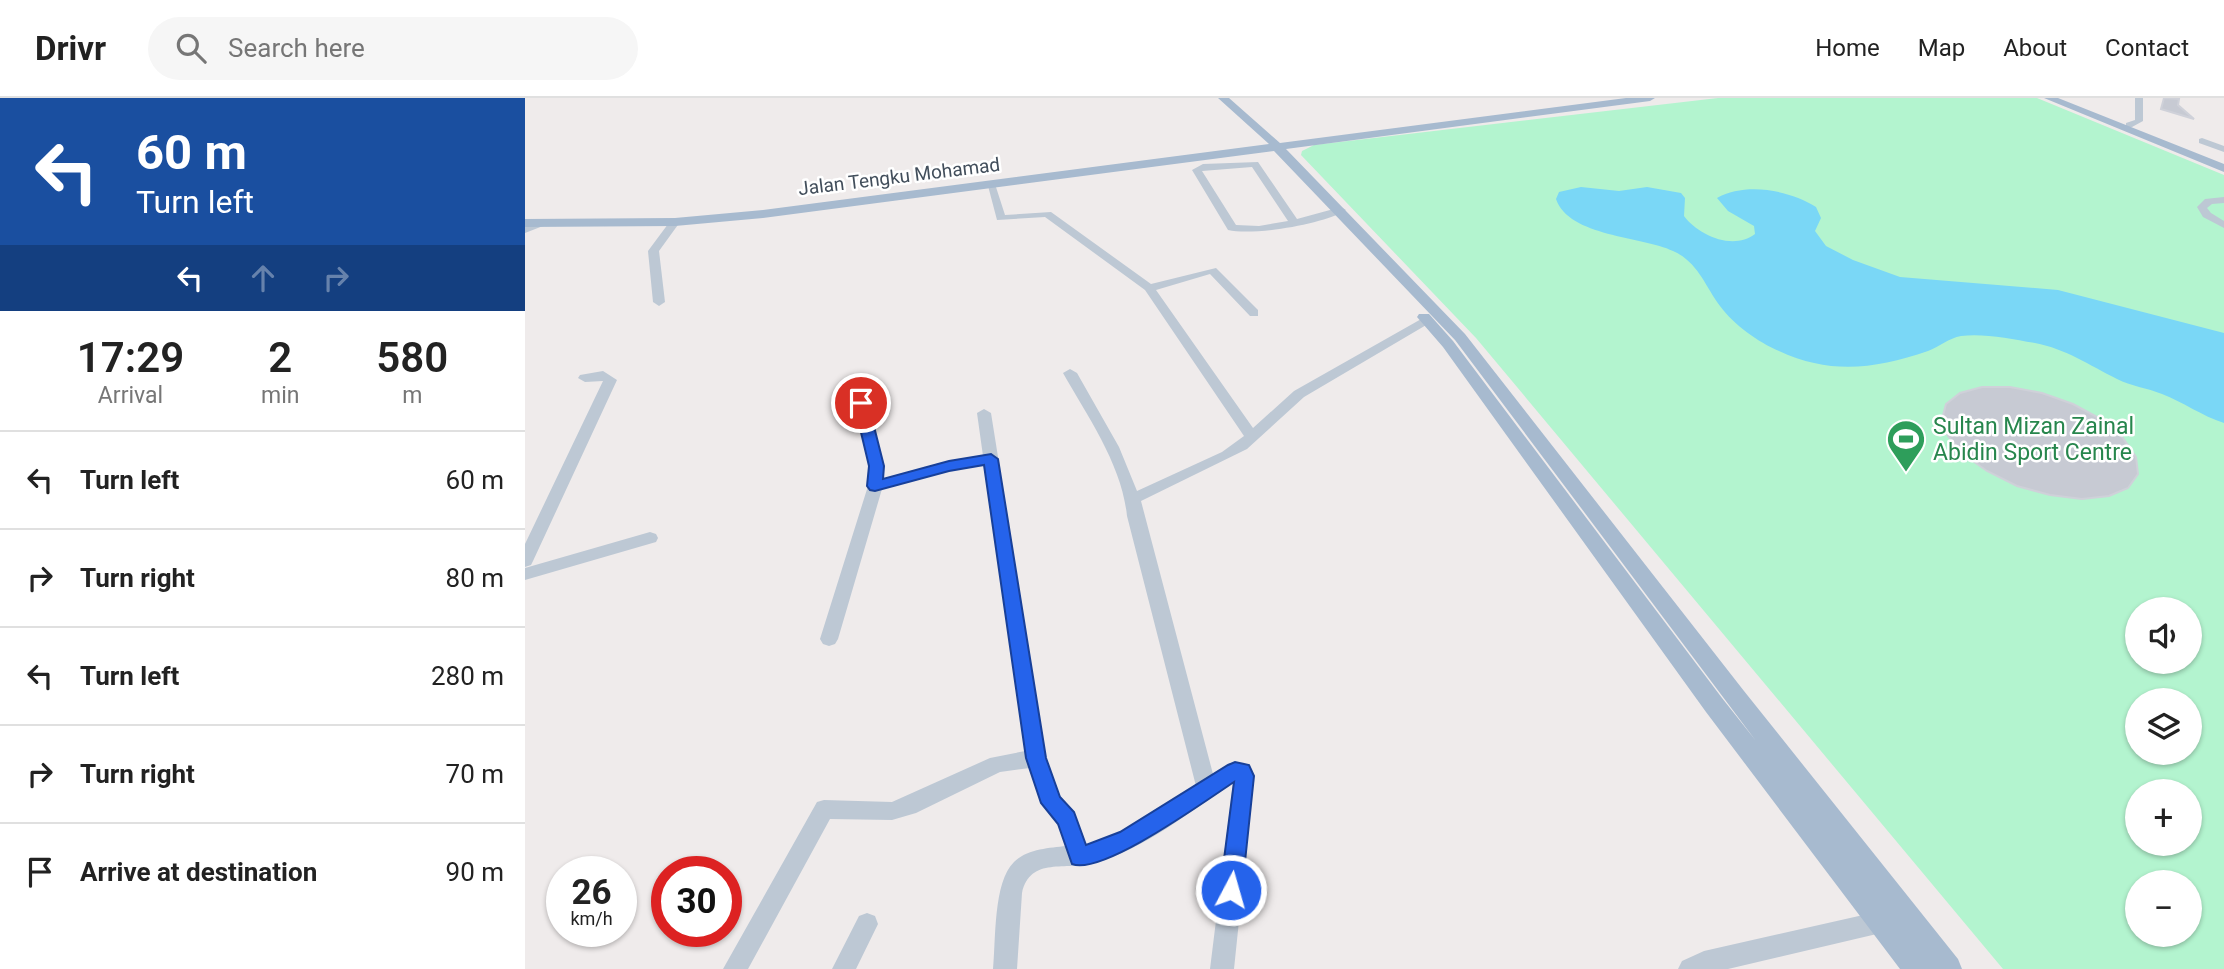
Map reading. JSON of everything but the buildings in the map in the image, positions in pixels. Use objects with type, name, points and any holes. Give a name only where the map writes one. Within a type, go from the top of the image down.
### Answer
[{"type":"main road","points":[[1216,98],[1256,131],[1306,140],[1650,98]]},
{"type":"main road","points":[[1223,98],[1460,337],[1736,698],[1948,969]]},
{"type":"main road","points":[[1268,145],[1619,98]]},
{"type":"main road","points":[[2049,98],[2224,165]]},
{"type":"main road","points":[[2059,98],[2224,165]]},
{"type":"main road","points":[[1216,150],[1243,143],[1256,131]]},
{"type":"main road","points":[[1284,160],[1290,149],[1306,140]]},
{"type":"main road","name":"Jalan Tengku Mohamad","points":[[525,218],[637,219],[723,213],[1268,145]]},
{"type":"main road","name":"Jalan Tengku Mohamad","points":[[525,223],[675,222],[763,214],[1268,145]]},
{"type":"main road","points":[[1239,151],[1284,160]]},
{"type":"main road","points":[[1335,212],[1448,344],[1714,705],[1918,969]]},
{"type":"street","points":[[2129,125],[2139,121],[2139,98]]},
{"type":"street","points":[[2202,141],[2224,149]]},
{"type":"street","points":[[1294,222],[1255,164],[1203,167],[1197,170],[1232,228],[1244,230],[1294,222],[1335,212]]},
{"type":"street","points":[[990,184],[1002,218],[1047,214],[1149,288],[1242,425],[1253,437]]},
{"type":"street","points":[[2224,200],[2209,201],[2202,207],[2207,215],[2224,225]]},
{"type":"street","points":[[659,302],[653,251],[675,222]]},
{"type":"street","points":[[525,230],[539,224]]},
{"type":"street","points":[[1149,288],[1212,270],[1254,313]]},
{"type":"street","points":[[1133,499],[1227,455],[1253,437],[1299,394],[1427,321]]},
{"type":"street","points":[[1070,373],[1112,447],[1133,499],[1135,516],[1207,789]]},
{"type":"street","points":[[525,561],[610,380],[603,375],[585,378]]},
{"type":"street","points":[[829,639],[875,486],[877,466],[861,403]]},
{"type":"street","points":[[984,413],[1036,758],[1052,803],[1067,818],[1080,857]]},
{"type":"street","points":[[875,486],[949,466],[991,459]]},
{"type":"street","points":[[525,574],[650,538]]},
{"type":"street","points":[[735,969],[824,809],[892,811],[909,806],[996,764],[1036,758]]},
{"type":"street","points":[[1005,969],[1013,887],[1017,874],[1025,864],[1096,853],[1127,839],[1235,771],[1241,771],[1244,776],[1222,969]]},
{"type":"street","points":[[1690,969],[1704,963],[1881,922]]},
{"type":"street","points":[[843,969],[867,925]]},
{"type":"green space","name":"Sultan Mizan Zainal Abidin Sport Centre","points":[[1718,98],[2037,98],[2224,175],[2224,969],[2003,969],[1476,338],[1301,155],[1302,151],[1314,145]]},
{"type":"water","points":[[1581,187],[1619,191],[1647,187],[1681,193],[1685,198],[1684,216],[1690,223],[1707,235],[1727,241],[1746,239],[1755,234],[1754,226],[1728,211],[1717,198],[1741,190],[1780,192],[1816,207],[1821,218],[1815,231],[1826,246],[1853,260],[1900,277],[2058,290],[2224,333],[2224,423],[2162,394],[2122,381],[2057,349],[2007,338],[1961,336],[1909,357],[1853,367],[1817,364],[1798,359],[1763,343],[1739,326],[1720,306],[1695,268],[1682,256],[1660,246],[1591,228],[1563,212],[1556,199],[1559,192]]},
{"type":"place","name":"Sultan Mizan Zainal Abidin Sport Centre","points":[[1906,473]]},
{"type":"route","points":[[861,403],[877,466],[875,486],[949,466],[991,459],[1036,758],[1052,803],[1067,818],[1080,857],[1127,839],[1235,771],[1241,771],[1244,776],[1231,890]]}]
